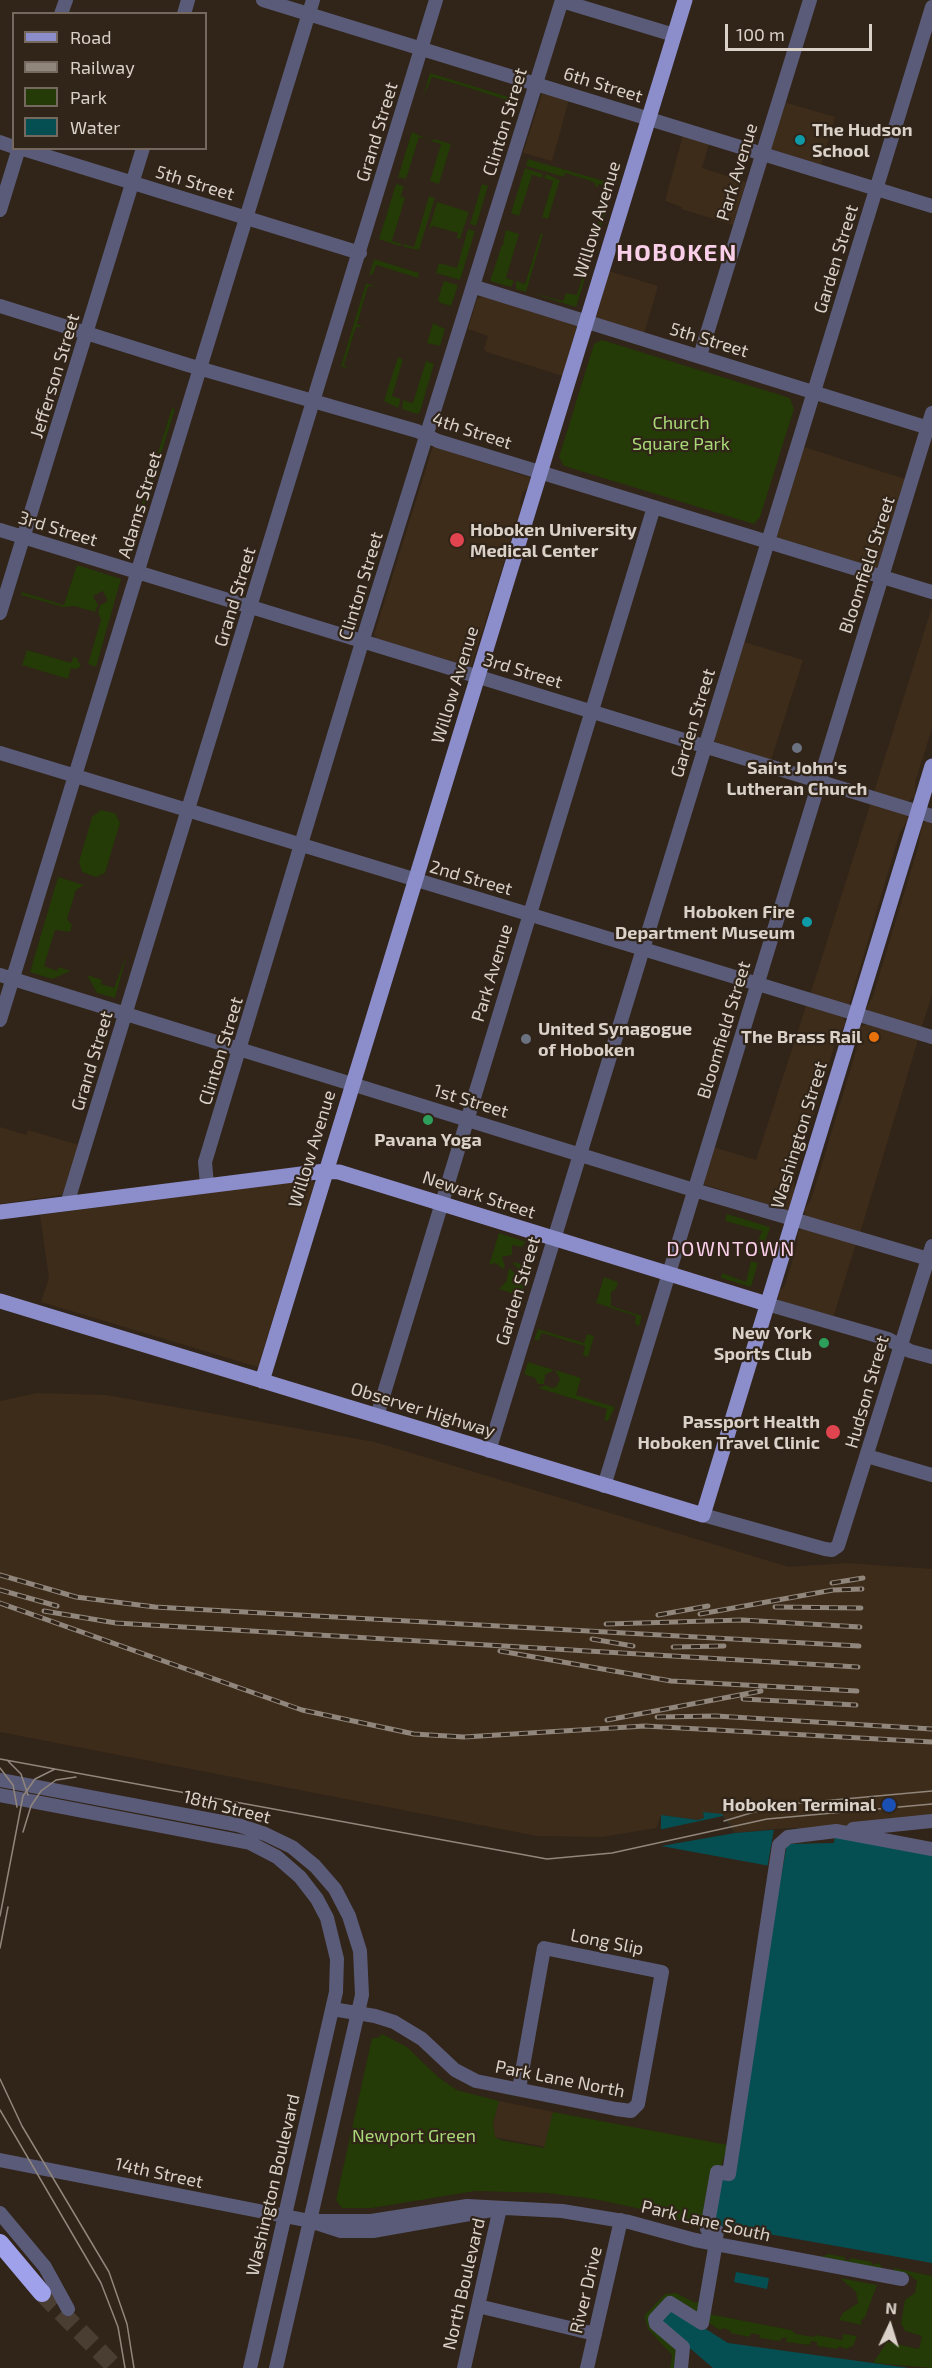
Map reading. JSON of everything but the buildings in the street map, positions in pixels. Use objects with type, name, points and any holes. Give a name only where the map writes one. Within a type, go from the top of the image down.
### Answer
[{"type":"highway","points":[[0,2243],[42,2294]]},
{"type":"main road","name":"Willow Avenue","points":[[262,1381],[685,0]]},
{"type":"main road","name":"Washington Street","points":[[703,1515],[856,1014],[925,814],[932,766]]},
{"type":"main road","name":"Newark Street","points":[[0,1212],[325,1171],[339,1172],[768,1304]]},
{"type":"main road","name":"Observer Highway","points":[[0,1301],[703,1515]]},
{"type":"street","name":"6th Street","points":[[263,0],[310,7],[422,48],[932,206]]},
{"type":"street","name":"Grand Street","points":[[67,1204],[436,0]]},
{"type":"street","name":"Park Avenue","points":[[700,356],[810,0]]},
{"type":"street","points":[[562,1],[674,35]]},
{"type":"street","name":"Clinton Street","points":[[207,1185],[205,1162],[363,639],[475,287],[562,1]]},
{"type":"street","name":"Adams Street","points":[[0,1020],[6,976],[75,776],[310,7]]},
{"type":"street","name":"Garden Street","points":[[489,1451],[706,745],[766,541],[815,392],[932,7]]},
{"type":"street","points":[[0,210],[18,150]]},
{"type":"street","name":"5th Street","points":[[26,150],[360,253]]},
{"type":"street","name":"Jefferson Street","points":[[0,613],[142,150]]},
{"type":"street","name":"5th Street","points":[[475,287],[930,428]]},
{"type":"street","name":"4th Street","points":[[0,306],[304,400],[314,400],[932,592]]},
{"type":"street","name":"Bloomfield Street","points":[[604,1486],[819,780],[930,428],[932,413]]},
{"type":"street","name":"Park Avenue","points":[[376,1416],[654,507]]},
{"type":"street","name":"3rd Street","points":[[0,530],[363,639],[925,814]]},
{"type":"street","name":"2nd Street","points":[[0,753],[932,1037]]},
{"type":"street","name":"1st Street","points":[[6,976],[793,1220],[930,1255]]},
{"type":"street","name":"Hudson Street","points":[[836,1548],[930,1255]]},
{"type":"street","name":"Newark Street","points":[[768,1304],[900,1344],[910,1351],[932,1357]]},
{"type":"street","points":[[867,1456],[932,1475]]},
{"type":"street","name":"Observer Highway","points":[[703,1515],[770,1536],[825,1549],[836,1548]]},
{"type":"street","name":"18th Street","points":[[0,1780],[76,1802],[241,1840],[267,1851],[285,1863],[312,1892],[331,1929],[337,1975],[332,2009]]},
{"type":"street","name":"18th Street","points":[[0,1795],[76,1802],[238,1825],[275,1838],[300,1853],[328,1881],[349,1916],[358,1942],[363,1971],[358,2013]]},
{"type":"street","points":[[681,2368],[683,2347],[656,2324],[655,2319],[670,2303],[702,2323],[717,2231],[706,2229],[717,2172],[729,2174],[775,1867],[782,1841],[820,1833],[932,1821]]},
{"type":"street","points":[[836,1831],[932,1849]]},
{"type":"street","name":"Long Slip","points":[[519,2090],[544,1948],[662,1972]]},
{"type":"street","name":"Park Lane North","points":[[332,2009],[381,2017],[408,2029],[455,2070],[469,2078],[625,2110],[635,2109],[662,1972]]},
{"type":"street","name":"Washington Boulevard","points":[[250,2368],[332,2009]]},
{"type":"street","points":[[276,2368],[358,2013]]},
{"type":"street","name":"14th Street","points":[[0,2160],[310,2221]]},
{"type":"street","name":"Park Lane South","points":[[310,2221],[372,2220],[467,2206],[562,2211],[621,2220],[695,2240],[902,2279]]},
{"type":"street","name":"North Boulevard","points":[[464,2368],[500,2208]]},
{"type":"street","points":[[0,2213],[45,2267],[68,2309]]},
{"type":"street","name":"River Drive","points":[[587,2368],[621,2220]]},
{"type":"street","points":[[478,2307],[595,2334]]},
{"type":"shaded area","points":[[542,94],[569,100],[552,161],[523,153]]},
{"type":"shaded area","points":[[784,102],[835,117],[821,165],[771,149]]},
{"type":"shaded area","points":[[683,135],[709,143],[702,168],[746,182],[733,225],[681,209],[682,207],[665,201]]},
{"type":"shaded area","points":[[609,271],[658,286],[644,334],[596,319]]},
{"type":"shaded area","points":[[482,296],[577,326],[563,376],[487,352],[484,349],[488,336],[468,329],[477,299]]},
{"type":"shaded area","name":"Hoboken University Medical Center","points":[[433,446],[531,478],[528,488],[523,492],[520,502],[521,509],[471,667],[377,639],[374,635]]},
{"type":"shaded area","points":[[804,447],[905,479],[877,568],[776,542],[778,520]]},
{"type":"shaded area","points":[[932,607],[932,728],[915,783],[915,797],[907,802],[874,792]]},
{"type":"shaded area","points":[[744,642],[803,660],[771,760],[717,743],[714,739]]},
{"type":"shaded area","points":[[871,802],[907,815],[908,820],[900,832],[849,1005],[810,995]]},
{"type":"shaded area","points":[[932,821],[932,995],[921,1029],[868,1011],[867,1007],[873,996],[918,847],[922,824]]},
{"type":"shaded area","points":[[806,1006],[843,1017],[846,1023],[837,1037],[794,1180],[795,1189],[788,1211],[703,1184],[713,1147],[756,1160]]},
{"type":"shaded area","points":[[867,1024],[918,1040],[860,1233],[806,1217],[804,1210],[811,1200],[859,1041],[860,1027]]},
{"type":"shaded area","points":[[0,1127],[26,1135],[28,1130],[79,1145],[62,1195],[0,1204]]},
{"type":"shaded area","points":[[307,1180],[315,1182],[258,1367],[41,1302],[49,1278],[40,1215]]},
{"type":"shaded area","points":[[803,1228],[856,1243],[833,1318],[779,1301],[778,1298],[780,1290],[785,1285],[797,1245],[798,1231]]},
{"type":"shaded area","points":[[37,1393],[106,1395],[375,1442],[789,1567],[846,1563],[932,1569],[932,1823],[835,1835],[774,1829],[735,1833],[703,1812],[704,1818],[698,1820],[661,1815],[656,1828],[602,1837],[537,1836],[0,1732],[0,1401]]},
{"type":"shaded area","points":[[499,2101],[553,2112],[546,2147],[495,2137],[493,2123]]},
{"type":"green space","points":[[430,73],[515,99],[508,124],[513,102],[463,86],[432,77],[423,98]]},
{"type":"green space","points":[[412,132],[429,140],[419,137],[406,179],[398,177]]},
{"type":"green space","points":[[434,139],[451,144],[439,184],[430,181],[441,144],[431,141]]},
{"type":"green space","points":[[528,159],[614,184],[610,199],[607,196],[610,187],[599,184],[596,188],[595,183],[588,180],[565,173],[564,177],[526,166]]},
{"type":"green space","points":[[525,168],[543,174],[542,178],[532,175],[519,216],[511,213]]},
{"type":"green space","points":[[546,174],[560,180],[548,219],[542,217],[553,181],[544,178]]},
{"type":"green space","points":[[396,184],[404,186],[401,196],[405,198],[392,241],[402,244],[400,246],[379,239]]},
{"type":"green space","points":[[482,184],[488,186],[476,226],[470,224]]},
{"type":"green space","points":[[429,196],[435,198],[419,250],[404,247],[403,244],[414,247]]},
{"type":"green space","points":[[437,202],[469,212],[460,239],[457,238],[458,233],[433,226],[429,229]]},
{"type":"green space","points":[[604,206],[607,207],[576,307],[528,292],[563,301],[566,293],[577,295]]},
{"type":"green space","points":[[468,229],[475,231],[460,280],[436,273],[439,263],[457,268]]},
{"type":"green space","points":[[506,230],[519,234],[506,278],[514,281],[511,287],[490,281],[502,245],[505,243],[503,242]]},
{"type":"green space","points":[[541,233],[543,234],[526,292],[516,289],[516,281],[525,284]]},
{"type":"green space","points":[[374,259],[419,273],[418,278],[376,265],[373,274],[369,275]]},
{"type":"green space","points":[[444,281],[458,285],[451,306],[440,303],[438,299]]},
{"type":"green space","points":[[366,283],[376,287],[368,286],[357,324],[363,327],[356,327],[344,365],[349,369],[341,366]]},
{"type":"green space","points":[[433,323],[445,329],[440,346],[427,343]]},
{"type":"green space","name":"Church Square Park","points":[[602,340],[790,398],[794,409],[760,517],[754,524],[564,466],[559,457],[594,344]]},
{"type":"green space","points":[[398,357],[403,360],[392,396],[401,399],[398,408],[384,401]]},
{"type":"green space","points":[[426,361],[434,364],[420,412],[417,414],[402,409],[403,400],[413,403]]},
{"type":"green space","points":[[172,408],[175,409],[143,511],[140,510]]},
{"type":"green space","points":[[77,565],[121,579],[96,667],[88,664],[101,619],[98,613],[100,605],[108,601],[103,591],[93,596],[98,605],[95,612],[74,606],[63,607],[21,595],[22,592],[64,605]]},
{"type":"green space","points":[[27,650],[71,663],[73,657],[77,658],[81,666],[77,669],[71,668],[68,679],[22,665]]},
{"type":"green space","points":[[101,810],[115,813],[120,823],[105,873],[96,877],[82,872],[79,862],[92,817]]},
{"type":"green space","points":[[58,877],[84,885],[76,890],[67,919],[72,925],[70,932],[55,930],[44,966],[57,971],[59,967],[71,971],[52,979],[30,972]]},
{"type":"green space","points":[[127,954],[115,998],[97,993],[87,975],[102,980],[101,984],[114,988]]},
{"type":"green space","points":[[727,1214],[770,1227],[761,1254],[754,1252],[762,1231],[725,1221]]},
{"type":"green space","points":[[499,1233],[526,1242],[522,1247],[512,1245],[512,1255],[502,1257],[505,1266],[503,1269],[495,1263],[489,1265]]},
{"type":"green space","points":[[533,1254],[521,1296],[499,1289],[506,1282],[509,1268],[516,1274],[511,1283],[522,1277],[521,1272],[512,1262],[525,1265],[529,1255]]},
{"type":"green space","points":[[751,1261],[758,1263],[751,1287],[721,1278],[722,1273],[746,1282]]},
{"type":"green space","points":[[604,1277],[618,1282],[616,1289],[611,1292],[611,1306],[642,1316],[639,1326],[635,1324],[636,1316],[596,1303]]},
{"type":"green space","points":[[538,1329],[584,1343],[587,1334],[594,1336],[588,1357],[583,1355],[585,1346],[542,1333],[539,1340],[534,1340]]},
{"type":"green space","points":[[528,1362],[554,1370],[545,1375],[544,1384],[538,1384],[535,1378],[524,1374]]},
{"type":"green space","points":[[555,1370],[581,1378],[576,1395],[615,1407],[608,1421],[604,1420],[607,1409],[538,1388],[545,1385],[552,1388],[557,1386],[560,1379]]},
{"type":"green space","name":"Newport Green","points":[[382,2034],[407,2047],[438,2077],[457,2090],[499,2101],[493,2123],[495,2137],[501,2140],[544,2148],[553,2112],[728,2145],[701,2229],[664,2214],[594,2199],[547,2193],[475,2191],[372,2208],[342,2208],[336,2200],[372,2038],[378,2038]]},
{"type":"green space","points":[[828,2254],[845,2257],[845,2260],[851,2258],[872,2262],[872,2265],[879,2263],[884,2271],[821,2257]]},
{"type":"green space","points":[[894,2268],[932,2276],[932,2368],[873,2363],[887,2342],[919,2349],[922,2336],[905,2331],[901,2323],[905,2300],[915,2293],[917,2281],[910,2275],[893,2272]]},
{"type":"green space","points":[[840,2278],[877,2285],[865,2317],[861,2321],[862,2325],[839,2320],[843,2313],[858,2303],[856,2292]]},
{"type":"green space","points":[[676,2293],[696,2303],[699,2301],[700,2311],[679,2349],[677,2368],[670,2368],[672,2355],[648,2329],[644,2316],[665,2294]]},
{"type":"green space","points":[[709,2314],[791,2330],[796,2334],[814,2337],[816,2335],[842,2340],[843,2334],[857,2336],[853,2346],[846,2349],[839,2346],[838,2349],[817,2346],[817,2342],[811,2341],[810,2345],[786,2342],[787,2338],[782,2338],[780,2341],[759,2338],[760,2335],[751,2333],[750,2337],[730,2333],[731,2331],[723,2328],[720,2330],[709,2323]]},
{"type":"water","points":[[703,1812],[722,1814],[735,1833],[795,1828],[932,1853],[932,2263],[712,2224],[722,2177],[770,1866],[661,1846],[661,1815],[698,1820],[704,1818]]},
{"type":"water","points":[[736,2272],[769,2278],[767,2289],[734,2282]]},
{"type":"water","points":[[671,2307],[728,2343],[909,2368],[713,2368],[658,2321]]},
{"type":"pier","points":[[723,1816],[735,1833],[661,1846],[658,1830]]},
{"type":"pier","points":[[795,1828],[835,1835],[834,1843],[787,1844],[775,1909],[779,1871],[767,1869],[774,1829]]},
{"type":"tunnel","points":[[42,2293],[116,2368]]},
{"type":"tram line","points":[[0,1759],[547,1859],[612,1853],[767,1819],[932,1804]]},
{"type":"tram line","points":[[7,1760],[21,1774],[28,1795]]},
{"type":"tram line","points":[[0,1768],[13,1785],[17,1807]]},
{"type":"tram line","points":[[0,1916],[23,1796],[35,1779],[55,1769]]},
{"type":"tram line","points":[[23,1832],[31,1806],[41,1791],[56,1780],[76,1777]]},
{"type":"tram line","points":[[724,1821],[778,1805],[932,1791]]},
{"type":"tram line","points":[[0,1948],[8,1907]]},
{"type":"tram line","points":[[0,2079],[22,2126],[109,2272],[127,2324],[134,2368]]},
{"type":"tram line","points":[[0,2110],[101,2283],[118,2327],[125,2368]]},
{"type":"railway","points":[[0,1575],[76,1597],[155,1607],[859,1646]]},
{"type":"railway","points":[[832,1583],[863,1578]]},
{"type":"railway","points":[[700,1614],[833,1590],[862,1589]]},
{"type":"railway","points":[[0,1590],[57,1606]]},
{"type":"railway","points":[[0,1603],[302,1710],[414,1734],[464,1737],[645,1726],[932,1742]]},
{"type":"railway","points":[[658,1615],[708,1606]]},
{"type":"railway","points":[[775,1607],[861,1608]]},
{"type":"railway","points":[[44,1611],[116,1623],[858,1667]]},
{"type":"railway","points":[[606,1624],[742,1620],[860,1627]]},
{"type":"railway","points":[[592,1639],[633,1646]]},
{"type":"railway","points":[[673,1647],[724,1646]]},
{"type":"railway","points":[[500,1651],[671,1681],[857,1691]]},
{"type":"railway","points":[[607,1720],[761,1691]]},
{"type":"railway","points":[[743,1699],[856,1705]]},
{"type":"railway","points":[[657,1717],[716,1716],[932,1729]]},
{"type":"place","name":"The Hudson School","points":[[800,140]]},
{"type":"place","name":"Hoboken University Medical Center","points":[[457,540]]},
{"type":"place","name":"Saint John's Lutheran Church","points":[[797,748]]},
{"type":"place","name":"Hoboken Fire Department Museum","points":[[807,922]]},
{"type":"place","name":"The Brass Rail","points":[[874,1037]]},
{"type":"place","name":"United Synagogue of Hoboken","points":[[526,1039]]},
{"type":"place","name":"Pavana Yoga","points":[[428,1120]]},
{"type":"place","name":"New York Sports Club","points":[[824,1343]]},
{"type":"place","name":"Passport Health Hoboken Travel Clinic","points":[[833,1432]]},
{"type":"place","name":"Hoboken Terminal","points":[[889,1805]]},
{"type":"district","name":"HOBOKEN","points":[[677,253]]},
{"type":"district","name":"DOWNTOWN","points":[[731,1249]]}]
